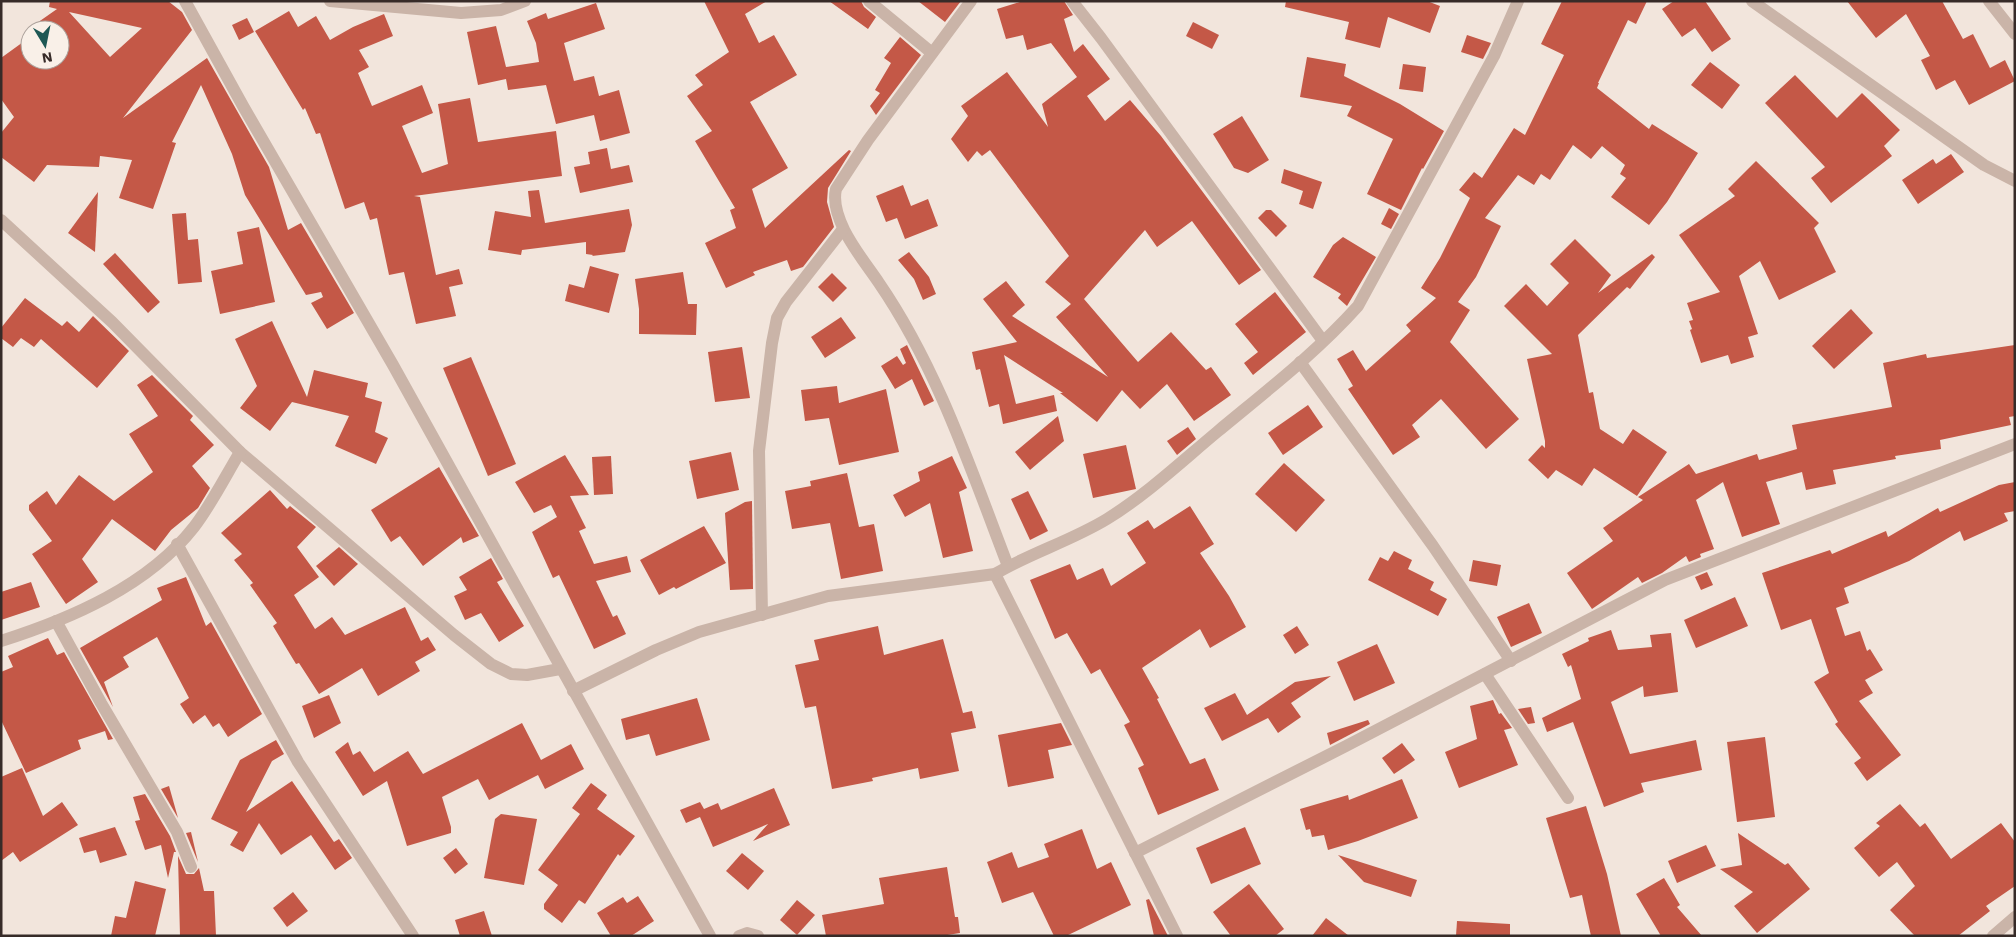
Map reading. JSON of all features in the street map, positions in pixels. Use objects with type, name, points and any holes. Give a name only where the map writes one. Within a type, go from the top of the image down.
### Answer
[{"type":"street","points":[[185,1],[243,106],[393,365],[560,669],[710,936]]},
{"type":"street","points":[[330,1],[460,13],[501,10],[525,1]]},
{"type":"street","points":[[869,1],[932,53]]},
{"type":"street","points":[[971,1],[868,140],[834,195],[843,229],[896,308],[941,392],[1008,566]]},
{"type":"street","points":[[1072,1],[1323,341]]},
{"type":"street","points":[[573,691],[656,650],[699,632],[828,596],[995,574],[1008,566],[1089,530],[1148,490],[1300,362],[1341,326],[1358,306],[1494,56],[1518,1]]},
{"type":"street","points":[[1752,1],[1984,165],[2015,181]]},
{"type":"street","points":[[1989,1],[2015,34]]},
{"type":"street","points":[[1,220],[112,322],[240,452],[454,635],[491,664],[511,674],[527,675],[560,669]]},
{"type":"street","points":[[762,615],[759,452],[772,343],[777,318],[786,302],[843,229]]},
{"type":"street","points":[[1300,362],[1433,546],[1510,661]]},
{"type":"street","points":[[1135,853],[1665,580],[2015,444]]},
{"type":"street","points":[[1,641],[84,609],[130,584],[194,527],[240,452]]},
{"type":"street","points":[[177,544],[298,762],[413,936]]},
{"type":"street","points":[[995,574],[1177,936]]},
{"type":"street","points":[[56,621],[101,703],[177,832],[192,867]]},
{"type":"street","points":[[1485,674],[1568,798]]},
{"type":"street","points":[[1993,936],[2015,917]]},
{"type":"street","points":[[739,936],[747,933],[758,936]]},
{"type":"building","points":[[50,1],[168,1],[182,12],[192,30],[123,118],[207,58],[269,167],[288,230],[301,223],[354,313],[327,329],[311,303],[323,297],[321,292],[306,295],[245,195],[232,154],[201,85],[172,142],[176,143],[153,209],[119,198],[132,160],[100,156],[99,167],[47,165],[34,182],[1,157],[1,133],[14,117],[1,99],[1,58],[20,44],[20,70],[70,70],[70,20],[41,20],[57,9],[49,7]],"holes":[[[69,12],[142,28],[110,57]]]},
{"type":"building","points":[[704,1],[767,1],[745,14],[759,43],[774,35],[797,75],[750,102],[788,168],[752,189],[765,228],[849,150],[851,151],[828,188],[827,202],[834,227],[803,267],[791,271],[787,260],[753,272],[755,275],[726,288],[705,243],[736,228],[730,210],[735,208],[695,141],[712,131],[687,96],[703,85],[695,75],[729,52]]},
{"type":"building","points":[[829,1],[861,1],[864,7],[876,17],[868,29]]},
{"type":"building","points":[[918,1],[961,1],[945,22]]},
{"type":"building","points":[[1023,1],[1064,1],[1073,15],[1064,19],[1074,52],[1083,44],[1110,79],[1087,96],[1105,121],[1130,100],[1161,136],[1261,270],[1239,285],[1192,221],[1157,247],[1145,230],[1084,299],[1138,362],[1171,332],[1206,370],[1211,367],[1231,395],[1194,421],[1167,384],[1140,409],[1122,390],[1097,422],[1060,393],[1063,393],[1004,355],[1016,404],[1054,395],[1057,411],[1003,424],[999,404],[989,407],[980,369],[976,370],[972,352],[1017,342],[983,299],[1006,281],[1025,305],[1012,316],[1108,377],[1056,317],[1071,304],[1045,282],[1069,256],[990,150],[982,156],[977,151],[968,162],[951,139],[968,116],[961,106],[1007,72],[1048,127],[1042,104],[1077,77],[1051,43],[1027,50],[1023,35],[1006,39],[997,9]]},
{"type":"building","points":[[1286,1],[1427,1],[1440,6],[1430,33],[1388,17],[1380,48],[1345,39],[1349,22],[1285,7]]},
{"type":"building","points":[[1562,1],[1647,1],[1636,24],[1628,20],[1597,88],[1649,129],[1652,124],[1698,153],[1667,202],[1649,225],[1611,197],[1626,178],[1620,174],[1625,165],[1602,146],[1591,159],[1573,145],[1550,180],[1541,174],[1534,185],[1518,175],[1485,218],[1501,226],[1476,277],[1458,302],[1470,310],[1450,342],[1519,419],[1486,449],[1441,399],[1412,425],[1420,437],[1393,455],[1348,389],[1353,386],[1337,359],[1353,350],[1366,371],[1411,331],[1406,325],[1436,298],[1421,288],[1440,258],[1470,198],[1459,190],[1474,172],[1482,178],[1514,128],[1525,135],[1564,55],[1541,44]]},
{"type":"building","points":[[1674,1],[1705,1],[1731,39],[1712,52],[1695,28],[1682,37],[1662,9]]},
{"type":"building","points":[[1847,1],[1942,1],[1963,39],[1973,34],[1990,68],[2005,60],[2015,81],[1969,105],[1955,80],[1936,90],[1921,60],[1930,56],[1906,14],[1876,38]]},
{"type":"building","points":[[596,3],[605,29],[564,43],[574,81],[594,76],[599,96],[619,90],[630,133],[600,141],[594,115],[556,124],[546,85],[508,90],[506,79],[478,85],[467,32],[496,26],[506,67],[539,62],[536,43],[527,21],[546,13],[548,19]]},
{"type":"building","points":[[289,11],[298,27],[316,16],[330,40],[353,27],[384,14],[393,36],[359,50],[369,67],[358,73],[372,106],[422,85],[433,113],[402,126],[422,173],[448,164],[438,104],[470,98],[478,142],[556,131],[562,176],[414,196],[420,197],[436,275],[459,269],[463,284],[449,287],[456,316],[416,324],[404,272],[389,275],[377,218],[370,220],[364,202],[345,209],[320,133],[316,134],[305,108],[303,110],[255,31]]},
{"type":"building","points":[[247,18],[254,32],[239,40],[232,25]]},
{"type":"building","points":[[1193,22],[1219,35],[1212,49],[1186,36]]},
{"type":"building","points":[[1467,35],[1491,43],[1483,59],[1461,52]]},
{"type":"building","points":[[900,37],[921,55],[876,115],[870,106],[880,93],[875,90],[891,63],[884,58]]},
{"type":"building","points":[[1307,57],[1346,64],[1344,76],[1400,104],[1444,131],[1422,168],[1401,210],[1367,194],[1393,139],[1347,116],[1352,106],[1300,97]]},
{"type":"building","points":[[1710,62],[1740,85],[1722,109],[1691,85]]},
{"type":"building","points":[[1403,64],[1426,67],[1423,92],[1399,89]]},
{"type":"building","points":[[1795,75],[1837,118],[1862,93],[1900,130],[1884,146],[1892,156],[1831,203],[1811,178],[1825,167],[1765,103]]},
{"type":"building","points":[[1242,116],[1269,160],[1248,173],[1234,168],[1213,134]]},
{"type":"building","points":[[607,148],[611,169],[629,165],[633,182],[580,193],[574,167],[590,164],[588,152]]},
{"type":"building","points":[[1951,154],[1964,172],[1918,204],[1902,180],[1933,159],[1936,164]]},
{"type":"building","points":[[1756,161],[1819,223],[1814,228],[1836,272],[1779,300],[1760,261],[1739,276],[1758,334],[1748,337],[1754,357],[1731,364],[1728,355],[1701,363],[1690,330],[1692,329],[1689,321],[1693,320],[1687,303],[1720,292],[1679,235],[1735,196],[1728,189]]},
{"type":"building","points":[[1284,169],[1322,182],[1313,209],[1299,204],[1303,191],[1281,183]]},
{"type":"building","points":[[903,185],[911,206],[928,199],[938,226],[905,239],[897,218],[886,222],[876,196]]},
{"type":"building","points":[[539,190],[545,223],[629,209],[632,225],[625,252],[592,256],[586,254],[586,242],[522,250],[521,255],[488,250],[495,211],[531,217],[528,191]]},
{"type":"building","points":[[98,192],[95,252],[68,233]]},
{"type":"building","points":[[1389,208],[1399,214],[1391,229],[1381,224]]},
{"type":"building","points":[[1266,210],[1271,210],[1287,226],[1276,237],[1258,218]]},
{"type":"building","points":[[186,213],[188,240],[198,239],[202,282],[178,284],[172,214]]},
{"type":"building","points":[[259,227],[275,302],[220,314],[211,271],[243,264],[237,232]]},
{"type":"building","points":[[1343,237],[1376,257],[1347,306],[1338,298],[1341,294],[1313,277],[1333,245]]},
{"type":"building","points":[[1575,239],[1611,275],[1598,293],[1652,254],[1655,257],[1630,289],[1627,287],[1578,335],[1589,393],[1593,392],[1600,429],[1623,444],[1633,429],[1667,452],[1637,496],[1594,468],[1582,486],[1556,470],[1548,479],[1528,460],[1542,445],[1545,448],[1545,441],[1527,359],[1552,354],[1504,306],[1526,284],[1547,306],[1569,283],[1550,264]]},
{"type":"building","points":[[909,252],[929,277],[936,294],[923,300],[914,279],[898,260]]},
{"type":"building","points":[[115,253],[160,302],[148,313],[103,264]]},
{"type":"building","points":[[590,266],[619,274],[609,313],[565,301],[569,284],[584,288]]},
{"type":"building","points":[[683,272],[688,304],[697,304],[696,335],[639,334],[639,309],[635,279]]},
{"type":"building","points":[[832,273],[847,288],[833,302],[818,287]]},
{"type":"building","points":[[1275,292],[1306,332],[1253,375],[1244,363],[1258,352],[1235,324]]},
{"type":"building","points":[[25,298],[62,326],[67,321],[79,332],[93,316],[129,351],[97,388],[41,339],[34,347],[21,338],[13,347],[1,338],[1,328]]},
{"type":"building","points":[[1851,309],[1873,333],[1834,369],[1812,346]]},
{"type":"building","points":[[841,317],[856,338],[825,358],[811,337]]},
{"type":"building","points":[[272,321],[307,397],[314,370],[368,383],[365,397],[382,402],[375,432],[388,438],[376,464],[335,446],[349,416],[292,402],[270,431],[240,408],[257,386],[235,339]]},
{"type":"building","points":[[907,345],[934,401],[924,406],[912,379],[895,389],[881,366],[897,356],[903,365],[906,363],[900,349]]},
{"type":"building","points":[[2015,345],[2015,416],[2009,417],[2011,425],[1940,440],[1941,449],[1895,456],[1896,459],[1833,470],[1836,484],[1806,490],[1802,472],[1766,482],[1780,524],[1742,537],[1723,482],[1696,500],[1714,549],[1700,554],[1701,557],[1689,562],[1686,556],[1662,573],[1642,583],[1638,577],[1592,609],[1567,573],[1613,541],[1603,528],[1643,500],[1638,497],[1689,464],[1696,474],[1757,454],[1759,460],[1797,449],[1792,425],[1892,407],[1883,363],[1926,354],[1927,358]]},
{"type":"building","points":[[742,347],[750,398],[715,402],[708,352]]},
{"type":"building","points":[[471,357],[516,464],[488,476],[443,368]]},
{"type":"building","points":[[152,375],[193,416],[190,420],[214,445],[192,466],[210,488],[198,508],[171,530],[155,551],[112,519],[82,559],[98,582],[66,604],[32,554],[52,541],[29,510],[29,505],[47,491],[56,505],[79,475],[114,501],[153,472],[129,434],[158,416],[137,385]]},
{"type":"building","points":[[837,386],[839,403],[886,389],[899,452],[839,465],[829,418],[805,421],[801,390]]},
{"type":"building","points":[[1308,405],[1323,427],[1283,455],[1268,433]]},
{"type":"building","points":[[1058,416],[1064,441],[1030,470],[1015,452]]},
{"type":"building","points":[[1188,427],[1196,439],[1177,455],[1167,441]]},
{"type":"building","points":[[1126,445],[1136,489],[1093,498],[1083,454]]},
{"type":"building","points":[[731,452],[739,490],[697,499],[689,461]]},
{"type":"building","points":[[565,455],[589,495],[570,496],[586,528],[579,531],[594,564],[627,556],[631,572],[596,581],[613,617],[617,615],[626,634],[594,649],[559,575],[553,578],[532,532],[557,517],[551,505],[534,513],[515,482]]},
{"type":"building","points":[[611,456],[613,494],[594,495],[592,457]]},
{"type":"building","points":[[952,456],[967,488],[959,492],[973,551],[943,558],[930,503],[905,517],[893,495],[920,481],[918,472]]},
{"type":"building","points":[[1284,463],[1325,500],[1296,532],[1255,494]]},
{"type":"building","points":[[439,467],[479,536],[463,543],[461,537],[423,566],[400,536],[391,542],[371,510]]},
{"type":"building","points":[[847,473],[859,527],[874,524],[883,571],[841,579],[830,523],[792,529],[785,491],[811,486],[810,481]]},
{"type":"building","points":[[2015,482],[2015,511],[2004,513],[2008,521],[1964,541],[1960,531],[1909,561],[1844,588],[1849,603],[1836,608],[1845,636],[1860,631],[1867,651],[1870,649],[1883,670],[1865,680],[1873,693],[1859,701],[1901,755],[1867,781],[1854,763],[1861,758],[1835,724],[1838,722],[1814,682],[1829,673],[1811,619],[1781,630],[1762,573],[1830,550],[1832,554],[1886,531],[1888,537],[1938,508],[1940,512],[1999,485]]},
{"type":"building","points":[[270,490],[287,509],[290,506],[316,527],[297,547],[319,577],[294,595],[315,629],[332,617],[345,635],[405,607],[421,641],[428,637],[436,650],[415,662],[420,671],[378,696],[362,668],[319,694],[299,663],[296,664],[273,626],[277,623],[250,585],[253,583],[234,560],[242,554],[221,533]]},
{"type":"building","points":[[1028,491],[1048,531],[1030,540],[1011,499]]},
{"type":"building","points":[[752,501],[753,589],[730,590],[725,513],[745,502]]},
{"type":"building","points":[[1190,506],[1214,544],[1200,553],[1229,596],[1246,627],[1210,648],[1200,629],[1142,668],[1159,698],[1157,699],[1190,764],[1205,758],[1219,790],[1158,815],[1138,768],[1144,765],[1124,725],[1130,722],[1100,669],[1091,674],[1067,633],[1055,639],[1030,580],[1070,564],[1077,580],[1103,568],[1111,586],[1146,563],[1127,533],[1148,520],[1154,529]]},
{"type":"building","points":[[704,526],[726,563],[676,589],[674,587],[659,595],[640,560]]},
{"type":"building","points":[[339,547],[358,564],[334,586],[316,566]]},
{"type":"building","points":[[1394,551],[1412,560],[1408,569],[1434,582],[1430,590],[1447,599],[1438,616],[1368,580],[1380,557],[1388,561]]},
{"type":"building","points":[[491,558],[503,579],[497,582],[524,626],[499,642],[481,613],[465,620],[454,596],[467,590],[459,577]]},
{"type":"building","points":[[1473,560],[1501,565],[1497,586],[1469,581]]},
{"type":"building","points":[[1707,572],[1713,585],[1701,590],[1695,577]]},
{"type":"building","points":[[186,577],[206,626],[211,622],[262,714],[228,737],[219,723],[213,727],[205,715],[193,724],[180,704],[189,698],[157,637],[123,657],[129,667],[104,682],[113,707],[80,648],[162,600],[157,588]]},
{"type":"building","points":[[31,582],[40,607],[1,620],[1,592]]},
{"type":"building","points":[[1735,597],[1748,626],[1696,648],[1684,620]]},
{"type":"building","points":[[1529,603],[1542,633],[1511,647],[1497,617]]},
{"type":"building","points":[[878,626],[884,655],[943,639],[963,713],[972,711],[976,728],[951,733],[959,771],[920,779],[918,768],[872,778],[873,781],[832,789],[816,706],[805,708],[795,665],[819,660],[814,640]]},
{"type":"building","points":[[1297,626],[1309,645],[1295,654],[1283,635]]},
{"type":"building","points":[[1611,630],[1618,650],[1652,647],[1650,635],[1671,633],[1678,692],[1644,697],[1643,686],[1611,702],[1630,754],[1696,740],[1702,770],[1641,783],[1644,792],[1604,807],[1573,722],[1547,732],[1542,718],[1581,699],[1571,665],[1568,667],[1562,654],[1589,641],[1588,638]]},
{"type":"building","points":[[48,638],[57,655],[64,652],[113,739],[108,740],[105,731],[78,740],[81,749],[26,773],[1,720],[1,672],[13,667],[8,656]]},
{"type":"building","points":[[1377,644],[1395,683],[1354,701],[1337,662]]},
{"type":"building","points":[[1331,676],[1291,703],[1301,717],[1278,733],[1268,718],[1222,741],[1204,708],[1235,693],[1247,715],[1295,682]]},
{"type":"building","points":[[329,695],[341,723],[314,738],[302,706]]},
{"type":"building","points":[[697,698],[710,740],[656,756],[649,734],[626,740],[621,719]]},
{"type":"building","points":[[1493,700],[1499,714],[1501,713],[1512,728],[1504,730],[1518,765],[1459,788],[1445,752],[1477,739],[1470,706]]},
{"type":"building","points":[[1531,707],[1535,723],[1528,724],[1518,709]]},
{"type":"building","points":[[1368,720],[1370,724],[1330,745],[1327,733]]},
{"type":"building","points":[[522,723],[541,760],[571,744],[584,769],[545,789],[538,775],[489,800],[478,779],[442,797],[451,833],[407,846],[387,781],[363,796],[335,752],[348,742],[353,755],[360,751],[374,772],[408,751],[423,774]]},
{"type":"building","points":[[1061,723],[1072,745],[1048,750],[1054,778],[1008,787],[998,735]]},
{"type":"building","points":[[1765,737],[1775,817],[1737,822],[1727,742]]},
{"type":"building","points":[[276,740],[284,754],[272,761],[246,812],[292,781],[334,842],[339,839],[352,858],[335,870],[311,835],[281,855],[259,823],[243,852],[230,845],[238,832],[211,819],[240,760]]},
{"type":"building","points":[[1402,743],[1415,760],[1394,774],[1382,758]]},
{"type":"building","points":[[22,768],[43,816],[62,802],[78,825],[20,862],[13,852],[1,861],[1,777]]},
{"type":"building","points":[[1402,779],[1418,818],[1358,841],[1328,850],[1324,835],[1312,837],[1310,829],[1306,830],[1300,809],[1348,795],[1349,800]]},
{"type":"building","points":[[591,783],[607,795],[597,809],[635,836],[620,856],[618,854],[585,904],[579,900],[562,923],[544,909],[544,904],[558,885],[538,870],[580,814],[572,808]]},
{"type":"building","points":[[169,786],[178,818],[161,789]]},
{"type":"building","points":[[774,788],[790,825],[753,841],[768,824],[713,847],[700,817],[686,823],[680,810],[700,802],[704,809],[718,803],[721,810]]},
{"type":"building","points":[[145,794],[170,836],[176,852],[174,852],[168,878],[161,845],[145,850],[135,821],[140,820],[133,797]]},
{"type":"building","points":[[1900,804],[1920,827],[1925,823],[1951,859],[2001,823],[2015,842],[2015,886],[1986,906],[1990,911],[1958,936],[1915,936],[1890,910],[1915,886],[1897,862],[1879,877],[1854,848],[1880,826],[1876,823]]},
{"type":"building","points":[[1586,806],[1607,874],[1621,936],[1591,936],[1582,895],[1570,898],[1546,818]]},
{"type":"building","points":[[501,814],[537,819],[524,885],[484,878],[495,819]]},
{"type":"building","points":[[115,827],[127,855],[100,863],[96,850],[84,853],[79,838]]},
{"type":"building","points":[[1245,827],[1261,864],[1211,884],[1196,848]]},
{"type":"building","points":[[1082,829],[1097,869],[1111,862],[1131,905],[1066,936],[1054,936],[1033,892],[1002,903],[987,862],[1012,852],[1018,868],[1049,857],[1044,844]]},
{"type":"building","points":[[191,832],[198,862],[186,833]]},
{"type":"building","points":[[1738,833],[1785,865],[1788,863],[1810,889],[1757,933],[1734,906],[1753,892],[1720,869],[1742,865]]},
{"type":"building","points":[[1706,845],[1716,866],[1677,883],[1668,861]]},
{"type":"building","points":[[456,848],[468,864],[455,874],[443,858]]},
{"type":"building","points":[[742,853],[764,871],[748,890],[726,871]]},
{"type":"building","points":[[1338,855],[1417,880],[1411,897],[1364,882]]},
{"type":"building","points":[[178,856],[186,874],[194,874],[199,868],[204,891],[214,891],[216,936],[180,936]]},
{"type":"building","points":[[947,867],[955,917],[958,917],[960,933],[941,936],[826,936],[822,915],[884,904],[879,878]]},
{"type":"building","points":[[1664,878],[1680,905],[1677,907],[1702,936],[1661,936],[1636,894]]},
{"type":"building","points":[[135,881],[166,889],[155,936],[111,936],[115,916],[126,918]]},
{"type":"building","points":[[1249,884],[1284,929],[1275,936],[1231,936],[1213,912]]},
{"type":"building","points":[[293,892],[308,911],[287,927],[273,908]]},
{"type":"building","points":[[638,896],[654,921],[631,936],[611,936],[597,913],[623,897],[627,903]]},
{"type":"building","points":[[1149,899],[1168,936],[1154,936],[1146,900]]},
{"type":"building","points":[[797,900],[815,915],[797,935],[780,920]]},
{"type":"building","points":[[484,911],[492,936],[460,936],[455,920]]},
{"type":"building","points":[[1326,918],[1349,936],[1312,936]]},
{"type":"building","points":[[1457,921],[1510,924],[1510,936],[1456,936]]}]
